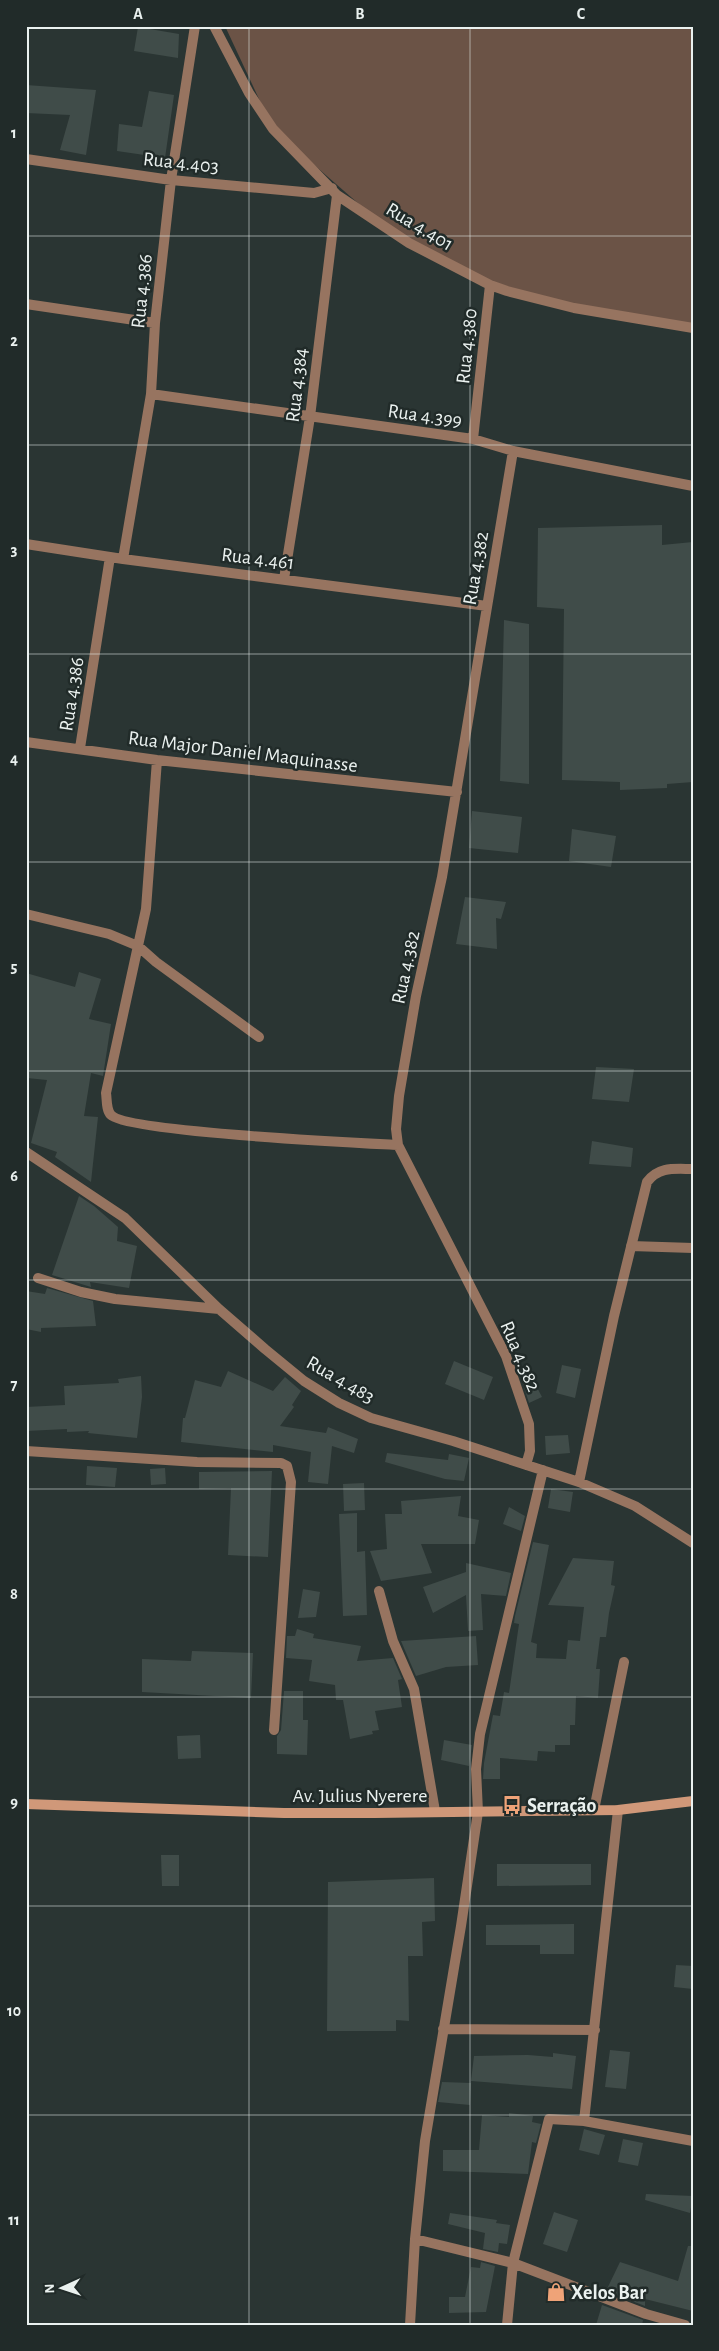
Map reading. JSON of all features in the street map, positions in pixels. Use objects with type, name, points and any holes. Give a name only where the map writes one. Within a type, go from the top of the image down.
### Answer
[{"type":"main road","name":"Av. Julius Nyerere","points":[[26,1804],[284,1813],[618,1810],[693,1801]]},
{"type":"street","name":"Rua 4.386","points":[[123,559],[151,394],[155,323],[172,180],[194,26]]},
{"type":"street","name":"Rua 4.401","points":[[214,26],[259,110],[273,129],[335,192],[409,243],[490,285],[574,308],[693,328]]},
{"type":"street","name":"Rua 4.403","points":[[26,159],[172,180],[314,193],[335,192]]},
{"type":"street","name":"Rua 4.384","points":[[284,579],[310,417],[335,192]]},
{"type":"street","name":"Rua 4.380","points":[[473,440],[490,285]]},
{"type":"street","points":[[26,304],[155,323]]},
{"type":"street","name":"Rua 4.399","points":[[151,394],[473,440],[513,451],[693,486]]},
{"type":"street","name":"Rua 4.382","points":[[513,451],[486,606],[457,792],[399,1096],[396,1129],[398,1146],[506,1356],[529,1424],[530,1451],[526,1464]]},
{"type":"street","name":"Rua 4.461","points":[[26,544],[123,559],[486,606]]},
{"type":"street","name":"Rua 4.386","points":[[80,748],[110,557]]},
{"type":"street","name":"Rua Major Daniel Maquinasse","points":[[26,742],[157,760],[457,792]]},
{"type":"street","points":[[157,760],[146,909],[106,1093],[111,1115],[121,1120],[144,1126],[398,1146]]},
{"type":"street","points":[[26,914],[109,934],[138,946],[156,962],[259,1038]]},
{"type":"street","name":"Rua 4.483","points":[[26,1152],[125,1218],[220,1309],[304,1381],[340,1403],[372,1418],[526,1464],[578,1482],[636,1506],[693,1543]]},
{"type":"street","points":[[578,1482],[614,1316],[647,1182],[654,1173],[671,1169],[693,1169]]},
{"type":"street","points":[[631,1246],[693,1248]]},
{"type":"street","points":[[38,1278],[81,1292],[115,1300],[220,1309]]},
{"type":"street","points":[[26,1451],[197,1462],[281,1463],[287,1466],[291,1482],[274,1730]]},
{"type":"street","points":[[410,2325],[415,2239],[425,2141],[478,1812],[476,1769],[480,1734],[543,1470]]},
{"type":"street","points":[[379,1591],[393,1640],[414,1690],[435,1811]]},
{"type":"street","points":[[594,1810],[624,1662]]},
{"type":"street","points":[[584,2121],[618,1810]]},
{"type":"street","points":[[443,2030],[594,2030]]},
{"type":"street","points":[[507,2325],[513,2263],[547,2121],[551,2119],[584,2121],[693,2141]]},
{"type":"street","points":[[415,2239],[513,2263],[646,2314],[685,2325]]},
{"type":"shaded area","points":[[225,26],[693,26],[693,326],[507,291],[383,225],[273,129]]},
{"type":"building","points":[[138,27],[179,34],[178,58],[134,51]]},
{"type":"building","points":[[26,85],[96,90],[86,155],[60,150],[70,115],[26,113]]},
{"type":"building","points":[[149,91],[174,95],[165,158],[117,151],[119,124],[142,127]]},
{"type":"building","points":[[662,525],[662,545],[693,542],[693,782],[667,784],[667,788],[620,790],[620,782],[562,780],[564,609],[537,607],[538,528]]},
{"type":"building","points":[[504,620],[529,624],[529,784],[500,781]]},
{"type":"building","points":[[472,811],[522,817],[518,853],[469,848]]},
{"type":"building","points":[[572,829],[616,836],[611,867],[569,861]]},
{"type":"building","points":[[465,897],[506,902],[501,919],[496,918],[497,949],[456,944]]},
{"type":"building","points":[[79,972],[101,979],[89,1019],[111,1024],[103,1076],[91,1073],[84,1116],[98,1117],[91,1182],[55,1157],[57,1152],[31,1143],[47,1080],[27,1078],[28,1008],[26,1008],[26,973],[75,987]]},
{"type":"building","points":[[596,1067],[634,1069],[629,1102],[592,1099]]},
{"type":"building","points":[[592,1141],[633,1148],[631,1167],[589,1164]]},
{"type":"building","points":[[79,1196],[94,1206],[118,1227],[117,1241],[137,1246],[129,1288],[90,1282],[91,1287],[52,1275]]},
{"type":"building","points":[[47,1288],[93,1301],[96,1326],[41,1328],[41,1332],[26,1329],[26,1291],[45,1294]]},
{"type":"building","points":[[454,1361],[493,1377],[484,1400],[445,1384]]},
{"type":"building","points":[[562,1365],[581,1369],[575,1398],[556,1393]]},
{"type":"building","points":[[228,1371],[273,1391],[285,1377],[301,1391],[292,1405],[294,1407],[280,1426],[326,1433],[328,1427],[358,1439],[354,1453],[332,1446],[328,1484],[308,1482],[311,1452],[273,1445],[273,1452],[181,1442],[183,1418],[185,1418],[195,1380],[221,1387]]},
{"type":"building","points":[[530,1374],[542,1397],[529,1403],[521,1378]]},
{"type":"building","points":[[141,1376],[142,1397],[137,1438],[88,1433],[89,1431],[67,1432],[67,1429],[26,1431],[26,1407],[65,1405],[64,1386],[119,1383],[118,1379]]},
{"type":"building","points":[[568,1435],[570,1453],[546,1455],[545,1436]]},
{"type":"building","points":[[387,1453],[448,1460],[449,1454],[469,1458],[464,1481],[445,1479],[385,1462]]},
{"type":"building","points":[[87,1466],[117,1468],[115,1487],[86,1485]]},
{"type":"building","points":[[165,1468],[166,1484],[151,1485],[150,1469]]},
{"type":"building","points":[[272,1471],[268,1557],[228,1555],[231,1488],[199,1489],[199,1472]]},
{"type":"building","points":[[364,1483],[365,1510],[344,1511],[343,1484]]},
{"type":"building","points":[[551,1489],[573,1492],[570,1512],[548,1508]]},
{"type":"building","points":[[461,1496],[458,1516],[479,1520],[475,1544],[421,1544],[432,1573],[381,1581],[370,1551],[387,1549],[385,1514],[402,1514],[401,1501]]},
{"type":"building","points":[[509,1507],[525,1516],[521,1531],[503,1524]]},
{"type":"building","points":[[357,1513],[357,1552],[365,1551],[367,1615],[343,1616],[339,1514]]},
{"type":"building","points":[[533,1542],[549,1545],[531,1642],[537,1644],[536,1658],[566,1659],[568,1640],[580,1641],[584,1607],[548,1605],[573,1558],[614,1561],[611,1585],[615,1586],[606,1637],[600,1637],[596,1669],[600,1669],[598,1698],[576,1696],[575,1725],[570,1725],[570,1745],[555,1745],[555,1752],[538,1751],[537,1761],[500,1758],[500,1779],[483,1779],[493,1715],[500,1716],[504,1692],[509,1693],[519,1624],[514,1623],[515,1616]]},
{"type":"building","points":[[466,1563],[511,1573],[506,1596],[481,1594],[483,1630],[468,1631],[466,1595],[433,1613],[423,1587],[466,1572]]},
{"type":"building","points":[[303,1589],[320,1592],[316,1617],[298,1618]]},
{"type":"building","points":[[297,1629],[314,1634],[313,1638],[361,1646],[357,1661],[393,1658],[402,1679],[398,1680],[402,1707],[375,1711],[379,1730],[372,1731],[373,1734],[350,1739],[343,1700],[336,1700],[335,1685],[309,1681],[312,1660],[286,1658],[287,1636],[295,1636]]},
{"type":"building","points":[[476,1636],[478,1665],[446,1667],[416,1676],[401,1641]]},
{"type":"building","points":[[192,1651],[253,1653],[251,1698],[142,1692],[142,1659],[191,1661]]},
{"type":"building","points":[[284,1691],[303,1691],[303,1720],[308,1720],[307,1755],[277,1754],[277,1736],[281,1730]]},
{"type":"building","points":[[200,1735],[201,1758],[178,1759],[177,1736]]},
{"type":"building","points":[[444,1740],[472,1745],[469,1766],[441,1760]]},
{"type":"building","points":[[161,1855],[179,1855],[179,1886],[162,1886]]},
{"type":"building","points":[[497,1864],[591,1864],[591,1885],[497,1886]]},
{"type":"building","points":[[434,1878],[435,1921],[422,1922],[423,1956],[408,1956],[409,2021],[396,2020],[396,2031],[327,2031],[328,1882]]},
{"type":"building","points":[[574,1924],[574,1954],[540,1954],[540,1945],[486,1945],[486,1925]]},
{"type":"building","points":[[676,1965],[693,1966],[693,1989],[674,1987]]},
{"type":"building","points":[[610,2050],[630,2052],[626,2089],[605,2087]]},
{"type":"building","points":[[553,2053],[576,2056],[572,2089],[471,2081],[474,2056],[528,2055],[553,2057]]},
{"type":"building","points":[[442,2082],[471,2083],[470,2105],[438,2102]]},
{"type":"building","points":[[509,2113],[533,2116],[532,2122],[541,2124],[536,2143],[532,2142],[528,2174],[443,2171],[443,2150],[479,2150],[482,2115],[509,2117]]},
{"type":"building","points":[[584,2129],[605,2135],[599,2155],[579,2150]]},
{"type":"building","points":[[623,2139],[643,2143],[638,2166],[618,2162]]},
{"type":"building","points":[[646,2194],[693,2196],[690,2213],[645,2200]]},
{"type":"building","points":[[554,2212],[578,2220],[567,2252],[543,2244]]},
{"type":"building","points":[[450,2213],[497,2220],[496,2223],[510,2225],[507,2244],[499,2243],[498,2252],[483,2249],[485,2233],[448,2224]]},
{"type":"building","points":[[688,2246],[693,2246],[693,2311],[645,2299],[645,2306],[606,2291],[620,2262],[678,2281]]},
{"type":"building","points":[[481,2262],[495,2266],[486,2312],[449,2313],[449,2297],[465,2297],[471,2267],[480,2268]]},
{"type":"building","points":[[602,2305],[643,2320],[642,2325],[596,2325]]},
{"type":"place","name":"Serração","points":[[512,1805]]},
{"type":"place","name":"Xelos Bar","points":[[556,2292]]}]
